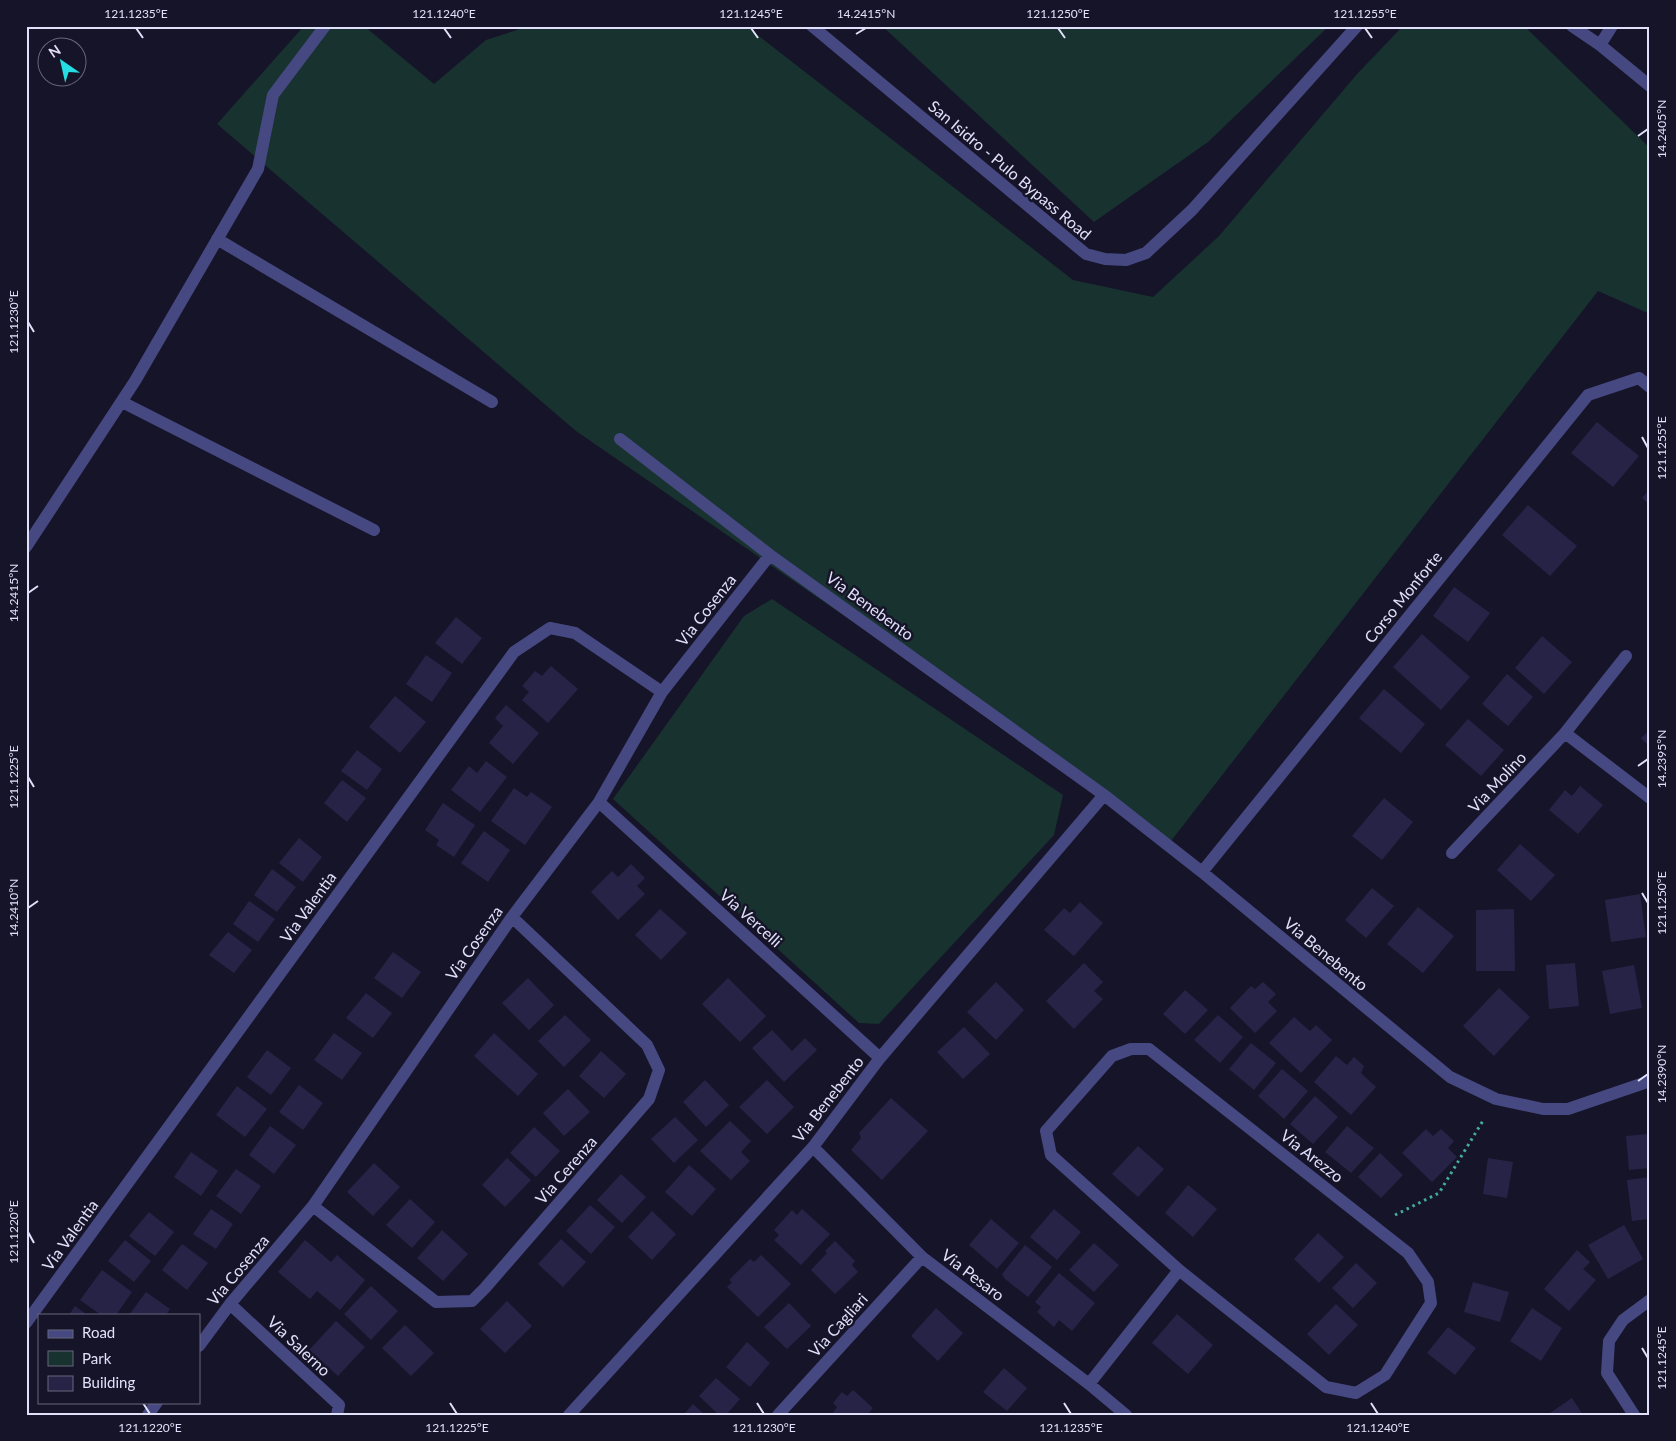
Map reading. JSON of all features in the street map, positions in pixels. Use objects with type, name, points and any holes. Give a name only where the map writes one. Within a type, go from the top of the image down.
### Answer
[{"type":"street","points":[[26,547],[122,402],[258,169],[273,95],[325,26]]},
{"type":"street","name":"San Isidro - Pulo Bypass Road","points":[[812,26],[1086,254],[1105,259],[1126,260],[1146,253],[1192,210],[1358,26]]},
{"type":"street","points":[[1572,26],[1600,45],[1650,86]]},
{"type":"street","points":[[1600,45],[1612,26]]},
{"type":"street","points":[[217,239],[492,402]]},
{"type":"street","name":"Corso Monforte","points":[[1202,872],[1588,395],[1639,378],[1650,387]]},
{"type":"street","points":[[122,402],[374,530]]},
{"type":"street","name":"Via Benebento","points":[[620,439],[770,555],[1104,795],[1202,872],[1450,1077],[1496,1099],[1543,1109],[1568,1109],[1650,1080]]},
{"type":"street","name":"Via Cosenza","points":[[200,1345],[230,1304],[314,1206],[512,917],[599,802],[662,692],[770,555]]},
{"type":"street","name":"Via Valentia","points":[[26,1323],[514,652],[550,628],[575,633],[662,692]]},
{"type":"street","name":"Via Molino","points":[[1452,853],[1565,733],[1626,656]]},
{"type":"street","points":[[1565,733],[1650,798]]},
{"type":"street","name":"Via Benebento","points":[[569,1415],[812,1148],[880,1058],[1104,795]]},
{"type":"street","name":"Via Vercelli","points":[[599,802],[880,1058]]},
{"type":"street","name":"Via Cerenza","points":[[314,1206],[436,1302],[472,1301],[649,1099],[659,1070],[647,1045],[512,917]]},
{"type":"street","name":"Via Arezzo","points":[[1131,1049],[1149,1049],[1408,1253],[1428,1282],[1430,1303],[1385,1375],[1356,1393],[1326,1387],[1179,1270],[1050,1155],[1046,1131],[1112,1056],[1131,1049]]},
{"type":"street","name":"Via Pesaro","points":[[812,1148],[922,1257],[1089,1384],[1126,1415]]},
{"type":"street","name":"Via Cagliari","points":[[778,1415],[922,1257]]},
{"type":"street","points":[[1089,1384],[1179,1270]]},
{"type":"street","points":[[1634,1415],[1607,1373],[1609,1341],[1623,1320],[1650,1300]]},
{"type":"street","name":"Via Salerno","points":[[230,1304],[339,1405],[337,1415]]},
{"type":"street","points":[[148,1415],[156,1404]]},
{"type":"path","points":[[1374,1226],[1439,1193],[1496,1099]]},
{"type":"green space","points":[[304,26],[364,26],[434,84],[486,40],[529,26],[746,26],[1073,280],[1153,297],[1219,236],[1358,73],[1403,26],[1524,26],[1650,148],[1650,314],[1598,291],[1171,841],[576,431],[217,124]]},
{"type":"green space","points":[[882,26],[1329,26],[1208,142],[1094,222]]},
{"type":"green space","points":[[772,599],[1063,795],[1054,835],[879,1024],[859,1023],[613,799],[744,616]]},
{"type":"building","points":[[1597,422],[1639,456],[1613,487],[1571,453]]},
{"type":"building","points":[[1650,489],[1650,505],[1642,498]]},
{"type":"building","points":[[1528,505],[1577,546],[1550,576],[1502,535]]},
{"type":"building","points":[[1454,587],[1490,613],[1468,642],[1433,616]]},
{"type":"building","points":[[456,617],[482,638],[462,664],[435,643]]},
{"type":"building","points":[[1422,634],[1470,677],[1441,710],[1393,667]]},
{"type":"building","points":[[1542,636],[1572,662],[1544,694],[1515,668]]},
{"type":"building","points":[[426,655],[452,673],[432,702],[406,684]]},
{"type":"building","points":[[551,666],[578,689],[548,723],[522,700],[529,692],[522,686],[535,671],[542,676]]},
{"type":"building","points":[[1507,674],[1533,697],[1508,726],[1482,704]]},
{"type":"building","points":[[1384,689],[1425,724],[1401,753],[1359,718]]},
{"type":"building","points":[[395,696],[426,722],[400,753],[369,727]]},
{"type":"building","points":[[506,705],[539,733],[513,764],[489,743],[503,726],[495,718]]},
{"type":"building","points":[[1468,719],[1504,750],[1481,776],[1445,745]]},
{"type":"building","points":[[1650,730],[1650,747],[1641,738]]},
{"type":"building","points":[[357,750],[382,769],[367,790],[341,771]]},
{"type":"building","points":[[486,761],[507,777],[480,812],[451,790],[469,766],[477,773]]},
{"type":"building","points":[[342,780],[366,798],[347,822],[324,803]]},
{"type":"building","points":[[1580,786],[1603,805],[1578,834],[1549,810],[1565,790],[1572,796]]},
{"type":"building","points":[[514,788],[527,797],[531,792],[552,807],[525,845],[491,821]]},
{"type":"building","points":[[1384,798],[1413,822],[1382,860],[1352,836]]},
{"type":"building","points":[[443,803],[475,825],[454,857],[436,845],[439,840],[425,830]]},
{"type":"building","points":[[484,831],[510,850],[488,882],[461,863]]},
{"type":"building","points":[[299,838],[322,857],[303,882],[279,863]]},
{"type":"building","points":[[1520,844],[1555,875],[1531,901],[1497,870]]},
{"type":"building","points":[[631,864],[645,878],[637,886],[645,894],[618,920],[591,892],[612,871],[618,877]]},
{"type":"building","points":[[272,869],[296,887],[277,912],[254,895]]},
{"type":"building","points":[[1372,888],[1394,906],[1366,938],[1345,920]]},
{"type":"building","points":[[1640,894],[1646,937],[1611,942],[1605,900]]},
{"type":"building","points":[[249,901],[275,919],[258,942],[233,924]]},
{"type":"building","points":[[1080,902],[1103,923],[1074,956],[1044,930],[1064,908],[1070,913]]},
{"type":"building","points":[[1418,907],[1454,936],[1423,973],[1387,944]]},
{"type":"building","points":[[660,909],[687,933],[661,960],[635,935]]},
{"type":"building","points":[[1514,909],[1515,971],[1476,971],[1476,910]]},
{"type":"building","points":[[228,932],[252,950],[234,973],[209,955]]},
{"type":"building","points":[[393,952],[421,972],[402,998],[374,978]]},
{"type":"building","points":[[1084,963],[1103,982],[1094,991],[1103,999],[1074,1029],[1046,1001]]},
{"type":"building","points":[[1575,963],[1579,1006],[1549,1009],[1546,965]]},
{"type":"building","points":[[1634,965],[1642,1008],[1610,1014],[1602,971]]},
{"type":"building","points":[[528,978],[554,1005],[529,1030],[502,1003]]},
{"type":"building","points":[[728,978],[766,1016],[740,1042],[702,1004]]},
{"type":"building","points":[[996,982],[1024,1010],[996,1040],[967,1012]]},
{"type":"building","points":[[1263,982],[1276,994],[1268,1002],[1277,1011],[1255,1033],[1230,1008],[1251,986],[1255,989]]},
{"type":"building","points":[[1499,988],[1530,1017],[1494,1056],[1463,1026]]},
{"type":"building","points":[[1185,990],[1208,1010],[1185,1034],[1163,1014]]},
{"type":"building","points":[[366,993],[392,1013],[373,1038],[346,1018]]},
{"type":"building","points":[[565,1015],[591,1040],[564,1067],[538,1041]]},
{"type":"building","points":[[1218,1015],[1243,1037],[1220,1063],[1194,1040]]},
{"type":"building","points":[[1294,1017],[1310,1031],[1316,1025],[1332,1040],[1301,1073],[1269,1043]]},
{"type":"building","points":[[964,1027],[990,1054],[963,1079],[937,1052]]},
{"type":"building","points":[[772,1030],[792,1051],[805,1038],[817,1050],[784,1082],[752,1048]]},
{"type":"building","points":[[334,1033],[362,1053],[342,1080],[314,1060]]},
{"type":"building","points":[[494,1033],[538,1074],[518,1096],[474,1056]]},
{"type":"building","points":[[1251,1043],[1276,1063],[1254,1090],[1229,1069]]},
{"type":"building","points":[[267,1050],[291,1068],[271,1095],[247,1077]]},
{"type":"building","points":[[601,1051],[626,1074],[604,1098],[579,1076]]},
{"type":"building","points":[[1336,1056],[1347,1065],[1354,1057],[1364,1066],[1361,1073],[1376,1087],[1351,1115],[1314,1082]]},
{"type":"building","points":[[1282,1069],[1308,1091],[1284,1119],[1258,1096]]},
{"type":"building","points":[[705,1080],[729,1105],[706,1127],[683,1102]]},
{"type":"building","points":[[767,1080],[794,1107],[767,1134],[739,1107]]},
{"type":"building","points":[[299,1085],[323,1103],[303,1130],[279,1112]]},
{"type":"building","points":[[237,1086],[267,1109],[245,1137],[216,1115]]},
{"type":"building","points":[[568,1089],[590,1112],[564,1136],[543,1113]]},
{"type":"building","points":[[1315,1096],[1338,1117],[1313,1144],[1290,1124]]},
{"type":"building","points":[[891,1098],[928,1131],[882,1180],[851,1150],[861,1138],[859,1133]]},
{"type":"building","points":[[675,1117],[698,1140],[674,1163],[651,1139]]},
{"type":"building","points":[[730,1121],[751,1141],[741,1152],[750,1161],[731,1180],[700,1151]]},
{"type":"building","points":[[270,1126],[296,1145],[274,1174],[249,1155]]},
{"type":"building","points":[[1347,1126],[1374,1148],[1351,1173],[1325,1152]]},
{"type":"building","points":[[534,1127],[560,1151],[536,1177],[510,1153]]},
{"type":"building","points":[[1426,1129],[1433,1136],[1441,1129],[1454,1141],[1448,1148],[1457,1157],[1432,1182],[1402,1153]]},
{"type":"building","points":[[1650,1134],[1650,1168],[1629,1170],[1626,1136]]},
{"type":"building","points":[[1138,1146],[1164,1169],[1138,1197],[1112,1174]]},
{"type":"building","points":[[191,1152],[218,1171],[201,1196],[174,1177]]},
{"type":"building","points":[[1380,1153],[1403,1175],[1381,1198],[1358,1177]]},
{"type":"building","points":[[507,1158],[531,1180],[505,1207],[482,1185]]},
{"type":"building","points":[[1488,1158],[1513,1162],[1507,1198],[1483,1194]]},
{"type":"building","points":[[374,1163],[400,1187],[373,1216],[347,1192]]},
{"type":"building","points":[[689,1165],[716,1189],[692,1216],[665,1192]]},
{"type":"building","points":[[236,1169],[261,1186],[241,1214],[216,1196]]},
{"type":"building","points":[[621,1174],[646,1197],[622,1223],[597,1200]]},
{"type":"building","points":[[1650,1177],[1650,1219],[1632,1221],[1627,1180]]},
{"type":"building","points":[[1188,1185],[1217,1209],[1193,1237],[1165,1213]]},
{"type":"building","points":[[410,1199],[435,1222],[412,1248],[386,1225]]},
{"type":"building","points":[[590,1205],[615,1227],[591,1254],[566,1231]]},
{"type":"building","points":[[211,1209],[233,1224],[216,1249],[193,1234]]},
{"type":"building","points":[[802,1209],[830,1234],[801,1265],[774,1240],[779,1235],[774,1230],[792,1210],[797,1215]]},
{"type":"building","points":[[1054,1209],[1081,1232],[1057,1260],[1030,1237]]},
{"type":"building","points":[[652,1211],[676,1234],[652,1260],[628,1237]]},
{"type":"building","points":[[149,1212],[174,1232],[155,1256],[129,1236]]},
{"type":"building","points":[[991,1219],[1019,1243],[997,1269],[969,1245]]},
{"type":"building","points":[[1624,1225],[1643,1259],[1608,1279],[1588,1245]]},
{"type":"building","points":[[442,1230],[468,1254],[443,1281],[417,1258]]},
{"type":"building","points":[[1318,1233],[1344,1257],[1319,1283],[1294,1259]]},
{"type":"building","points":[[561,1239],[586,1262],[563,1287],[538,1264]]},
{"type":"building","points":[[125,1240],[151,1261],[134,1282],[108,1261]]},
{"type":"building","points":[[305,1240],[331,1262],[337,1255],[365,1280],[340,1310],[317,1291],[310,1299],[278,1272]]},
{"type":"building","points":[[835,1241],[855,1261],[852,1265],[858,1272],[835,1294],[811,1270]]},
{"type":"building","points":[[1094,1243],[1119,1265],[1094,1292],[1069,1270]]},
{"type":"building","points":[[182,1244],[208,1263],[187,1290],[162,1270]]},
{"type":"building","points":[[1025,1245],[1052,1267],[1028,1297],[1005,1279],[1002,1274]]},
{"type":"building","points":[[1577,1250],[1590,1262],[1583,1269],[1596,1280],[1569,1311],[1544,1289]]},
{"type":"building","points":[[761,1255],[791,1284],[758,1317],[727,1287],[732,1282],[729,1280],[750,1259],[754,1262]]},
{"type":"building","points":[[1356,1263],[1377,1283],[1353,1308],[1332,1288]]},
{"type":"building","points":[[102,1270],[132,1292],[117,1314],[100,1314],[80,1300]]},
{"type":"building","points":[[1059,1273],[1095,1303],[1072,1331],[1059,1320],[1054,1327],[1037,1312],[1041,1307],[1035,1302]]},
{"type":"building","points":[[1473,1282],[1509,1292],[1500,1322],[1464,1312]]},
{"type":"building","points":[[371,1286],[398,1311],[371,1340],[344,1314]]},
{"type":"building","points":[[146,1292],[170,1309],[167,1314],[130,1314]]},
{"type":"building","points":[[507,1301],[532,1326],[505,1353],[480,1329]]},
{"type":"building","points":[[789,1303],[811,1326],[787,1349],[764,1327]]},
{"type":"building","points":[[1336,1304],[1358,1325],[1329,1355],[1307,1334]]},
{"type":"building","points":[[75,1306],[86,1314],[70,1314]]},
{"type":"building","points":[[936,1308],[963,1333],[938,1361],[911,1336]]},
{"type":"building","points":[[1532,1308],[1562,1328],[1541,1361],[1510,1341]]},
{"type":"building","points":[[1177,1314],[1213,1345],[1188,1374],[1152,1343]]},
{"type":"building","points":[[336,1321],[365,1347],[338,1376],[309,1350]]},
{"type":"building","points":[[405,1325],[434,1353],[411,1376],[382,1348]]},
{"type":"building","points":[[1448,1327],[1476,1348],[1455,1375],[1427,1353]]},
{"type":"building","points":[[747,1342],[770,1363],[750,1387],[726,1367]]},
{"type":"building","points":[[1004,1368],[1027,1388],[1007,1411],[983,1392]]},
{"type":"building","points":[[716,1378],[740,1399],[726,1415],[719,1415],[699,1396]]},
{"type":"building","points":[[853,1390],[873,1408],[867,1415],[833,1415],[837,1407],[833,1403],[842,1392],[847,1396]]},
{"type":"building","points":[[1572,1398],[1583,1415],[1547,1415]]},
{"type":"building","points":[[693,1404],[705,1415],[683,1415]]}]
